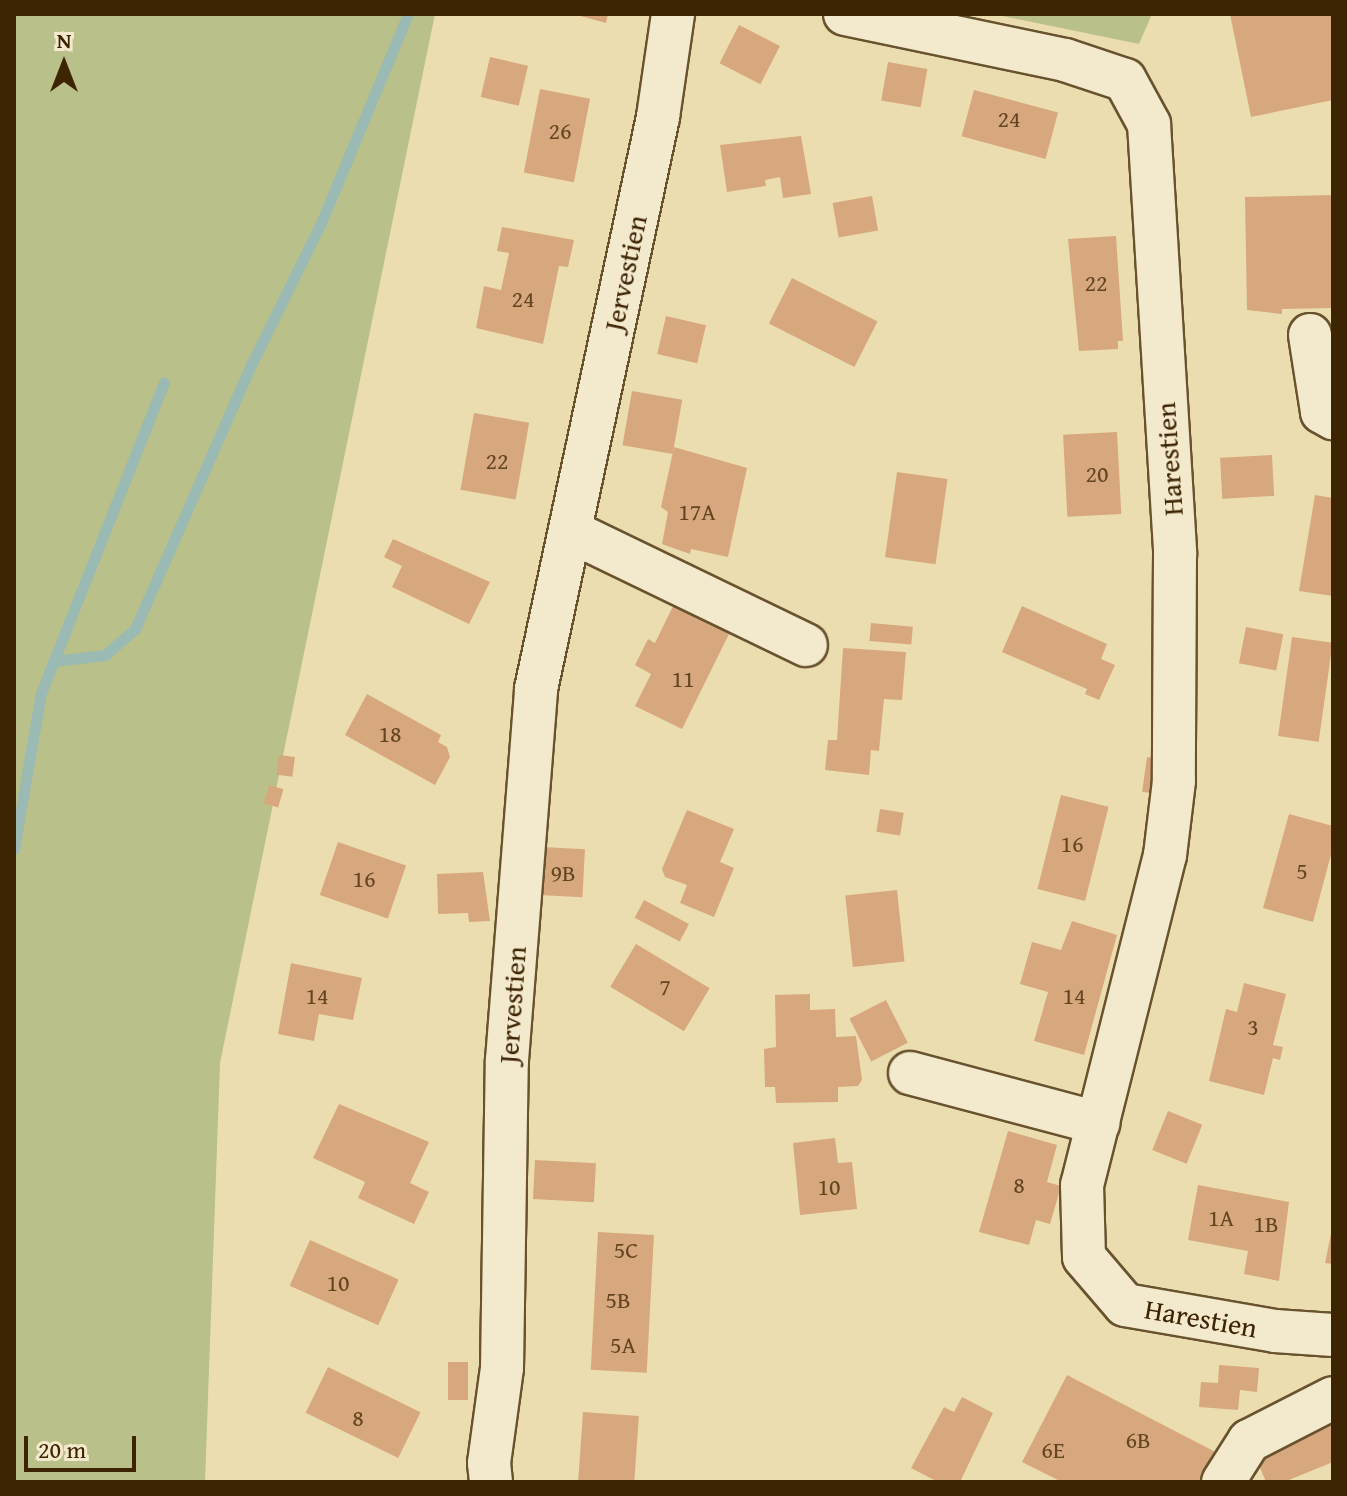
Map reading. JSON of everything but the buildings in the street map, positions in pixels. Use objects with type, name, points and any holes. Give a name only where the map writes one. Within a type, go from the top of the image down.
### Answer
[{"type":"street","name":"Jervestien","points":[[491,1482],[489,1463],[502,1368],[507,1060],[536,689],[658,117],[673,14]]},
{"type":"street","name":"Harestien","points":[[845,14],[1065,60],[1125,80],[1149,124],[1175,554],[1174,781],[1165,855],[1082,1185],[1084,1257],[1125,1305],[1275,1331],[1333,1335]]},
{"type":"street","points":[[1310,335],[1322,412],[1333,418]]},
{"type":"street","points":[[570,531],[806,645]]},
{"type":"street","points":[[910,1073],[1098,1123]]},
{"type":"street","points":[[1223,1482],[1249,1441],[1333,1398]]},
{"type":"green space","points":[[14,14],[435,14],[220,1063],[205,1482],[14,1482]]},
{"type":"green space","points":[[993,14],[1152,14],[1139,44]]},
{"type":"waterway","points":[[54,661],[105,655],[135,629],[252,363],[321,223],[408,14]]},
{"type":"waterway","points":[[14,849],[41,693],[164,383]]}]
